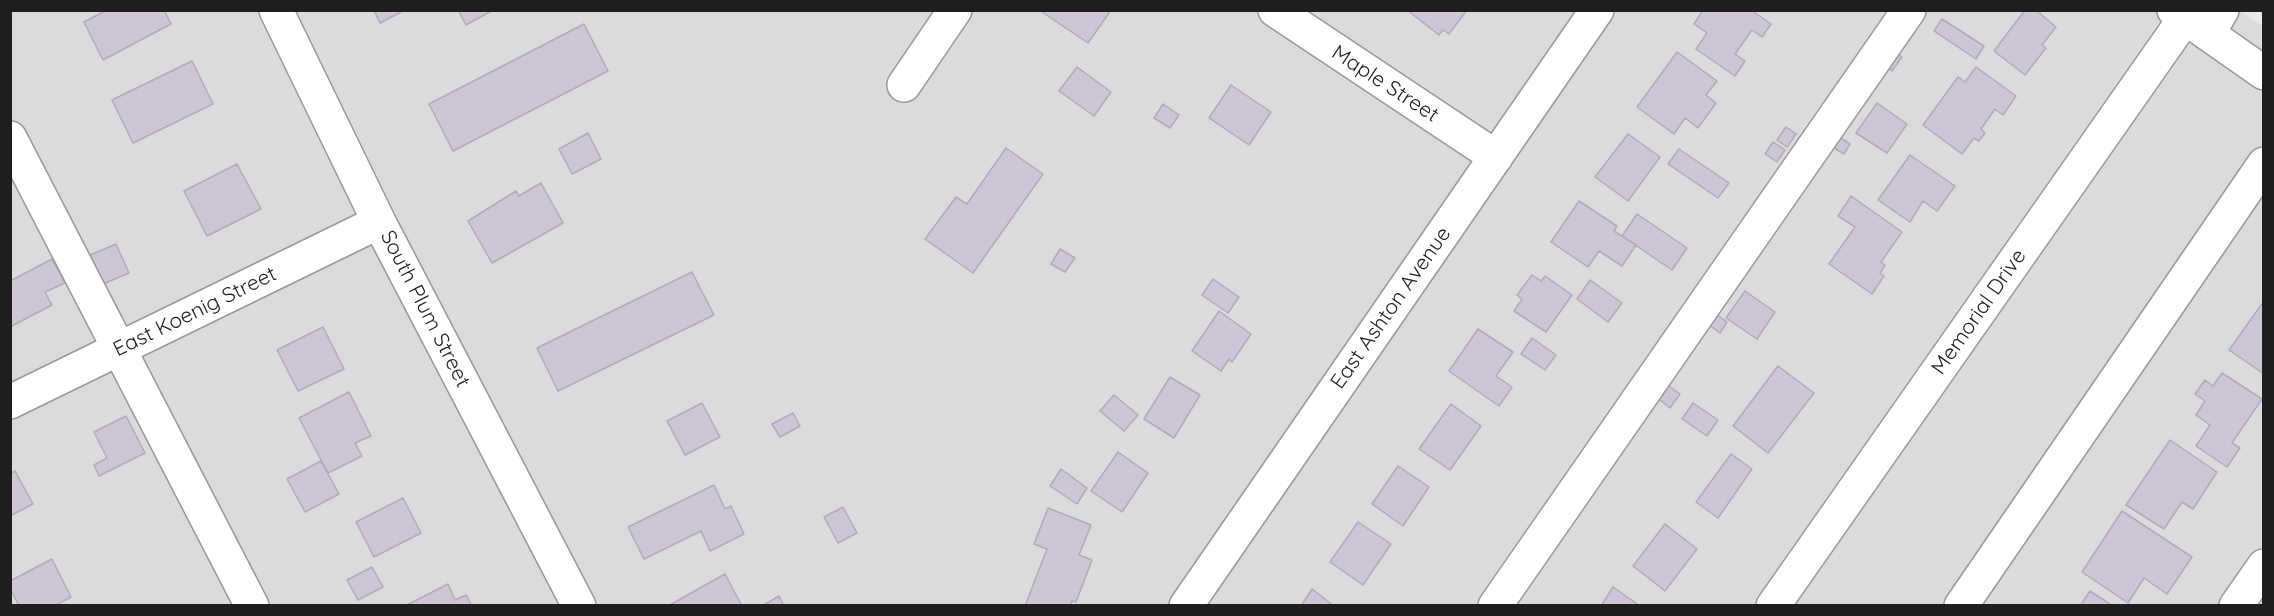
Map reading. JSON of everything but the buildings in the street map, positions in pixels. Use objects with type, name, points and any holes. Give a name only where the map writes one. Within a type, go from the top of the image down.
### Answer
[{"type":"street","name":"South Plum Street","points":[[276,10],[379,222],[579,606]]},
{"type":"street","points":[[904,85],[955,10]]},
{"type":"street","name":"Maple Street","points":[[1275,10],[1496,157]]},
{"type":"street","name":"East Ashton Avenue","points":[[1189,604],[1597,10]]},
{"type":"street","points":[[1495,606],[1909,10]]},
{"type":"street","points":[[2197,18],[2264,73]]},
{"type":"street","name":"Memorial Drive","points":[[1773,606],[2197,18]]},
{"type":"street","points":[[10,138],[252,606]]},
{"type":"street","points":[[1961,606],[2264,164]]},
{"type":"street","name":"East Koenig Street","points":[[10,402],[379,222]]},
{"type":"street","points":[[2236,606],[2264,566]]},
{"type":"shaded area","points":[[10,11],[2240,11],[2264,27],[2263,605],[11,605]]}]
